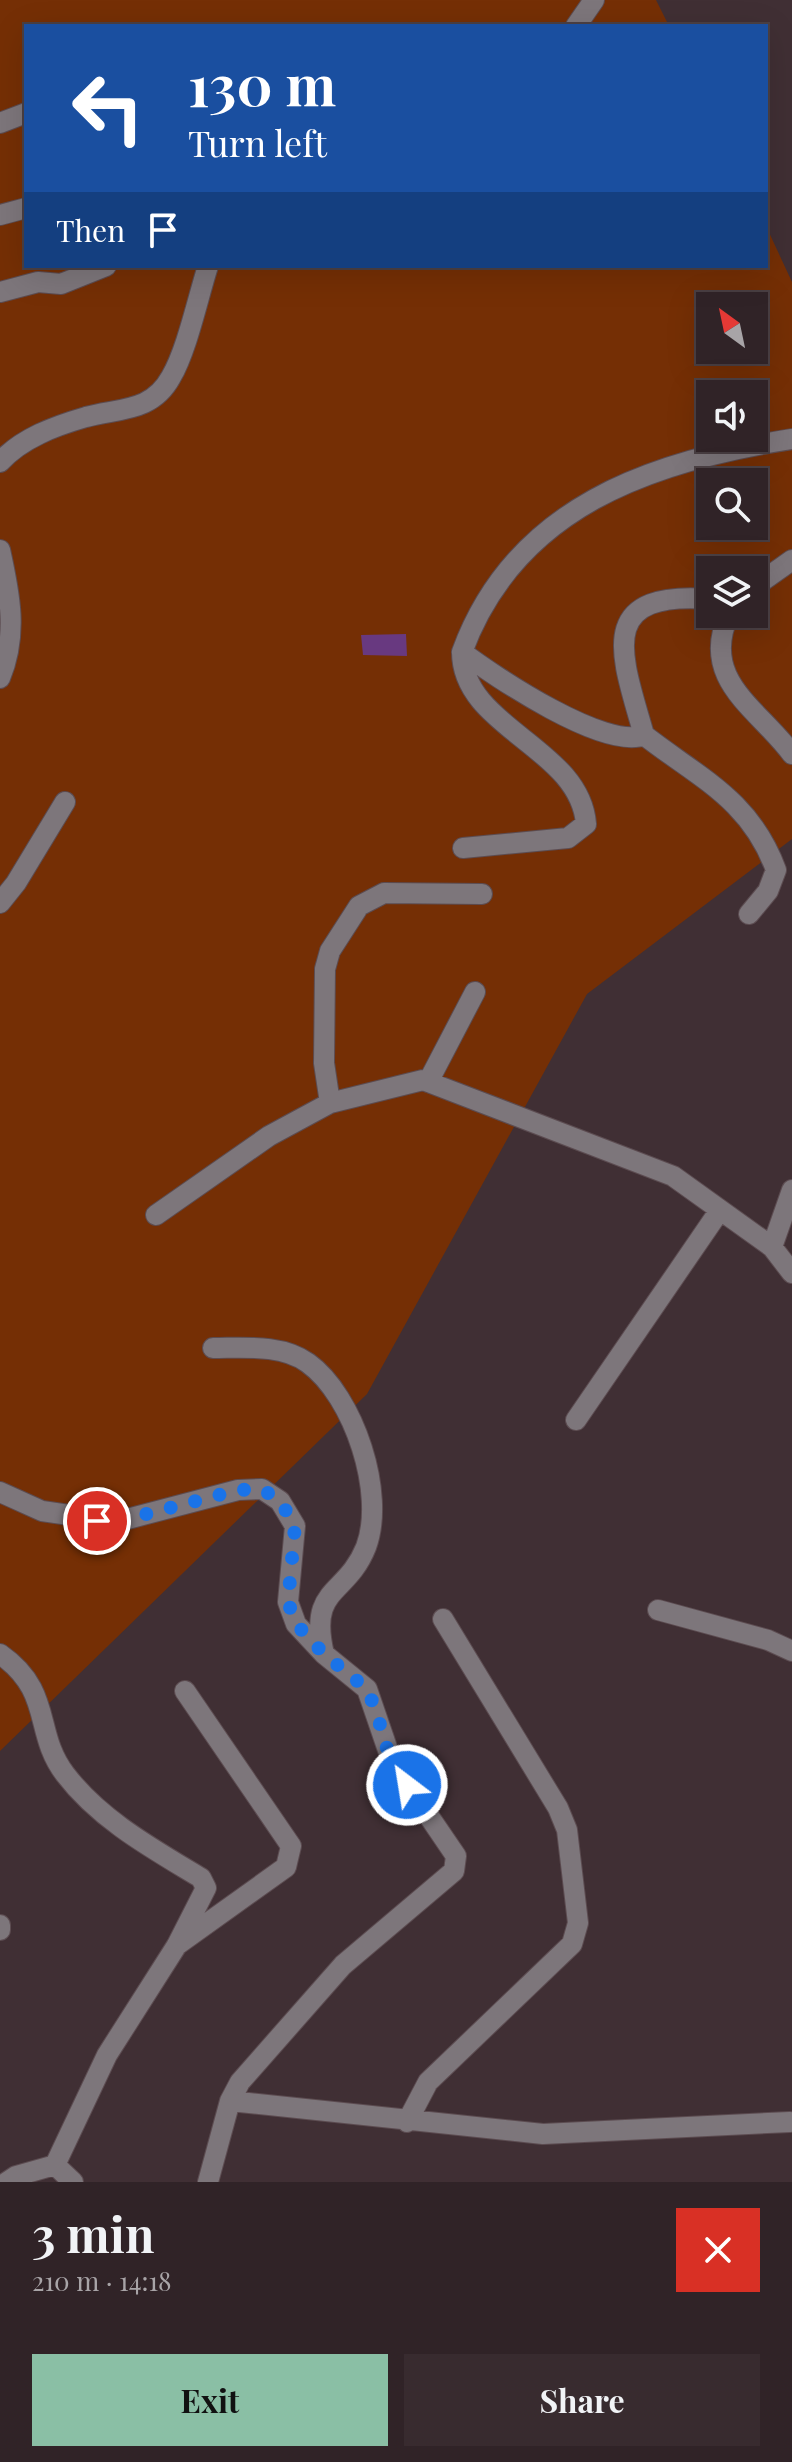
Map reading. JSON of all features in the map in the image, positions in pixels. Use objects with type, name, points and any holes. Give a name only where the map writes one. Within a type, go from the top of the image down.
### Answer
[{"type":"street","points":[[577,24],[594,0]]},
{"type":"street","points":[[0,123],[24,114]]},
{"type":"street","points":[[0,215],[24,209]]},
{"type":"street","points":[[0,292],[38,282],[61,284],[101,268]]},
{"type":"street","points":[[0,462],[12,449],[40,434],[86,417],[133,409],[159,393],[172,377],[207,268]]},
{"type":"street","points":[[463,848],[568,838],[586,824],[585,806],[561,770],[516,733],[469,687],[462,674],[462,652],[475,617],[493,587],[533,541],[594,496],[661,469],[792,439]]},
{"type":"street","points":[[0,551],[12,615],[10,654],[0,678]]},
{"type":"street","points":[[768,577],[792,560]]},
{"type":"street","points":[[696,598],[676,596],[656,601],[640,610],[626,625],[622,655],[644,735],[732,798],[768,848],[776,870],[768,891],[749,914]]},
{"type":"street","points":[[725,628],[720,644],[723,670],[732,687],[792,754]]},
{"type":"street","points":[[462,652],[492,675],[597,730],[620,739],[632,740],[644,735]]},
{"type":"street","points":[[0,903],[16,883],[65,802]]},
{"type":"street","points":[[330,1103],[324,1063],[325,969],[330,951],[359,906],[384,893],[482,894]]},
{"type":"street","points":[[428,1082],[475,992]]},
{"type":"street","points":[[156,1215],[269,1136],[330,1103],[374,1089],[428,1082],[673,1176],[772,1247],[792,1273]]},
{"type":"street","points":[[772,1247],[792,1190]]},
{"type":"street","points":[[576,1420],[720,1210]]},
{"type":"street","points":[[213,1348],[272,1349],[307,1362],[341,1400],[357,1432],[369,1478],[370,1527],[365,1549],[320,1612],[318,1628],[324,1654]]},
{"type":"street","points":[[0,1492],[42,1511],[116,1522],[238,1490],[262,1489],[280,1501],[295,1526],[288,1602],[296,1624],[324,1654],[367,1689],[392,1762],[456,1856],[454,1871],[343,1965],[240,2082],[230,2101],[208,2182]]},
{"type":"street","points":[[658,1610],[768,1640],[792,1651]]},
{"type":"street","points":[[407,2122],[428,2082],[564,1955],[572,1944],[578,1923],[567,1830],[558,1808],[443,1619]]},
{"type":"street","points":[[0,1654],[31,1681],[66,1775],[126,1832],[204,1883],[206,1888],[177,1945],[107,2055],[55,2165],[16,2176],[7,2182]]},
{"type":"street","points":[[177,1945],[286,1867],[291,1855],[291,1846],[185,1691]]},
{"type":"street","points":[[230,2101],[543,2134],[790,2122]]},
{"type":"street","points":[[55,2165],[73,2182]]},
{"type":"shaded area","points":[[0,0],[656,0],[668,24],[24,24],[24,268],[768,268],[768,230],[792,282],[792,839],[587,994],[367,1394],[0,1751]]},
{"type":"shaded area","points":[[406,634],[407,656],[363,655],[361,635]]},
{"type":"route","points":[[97,1521],[116,1522],[238,1490],[262,1489],[280,1501],[295,1526],[288,1602],[296,1624],[324,1654],[367,1689],[379,1718],[382,1739],[407,1785]]}]
